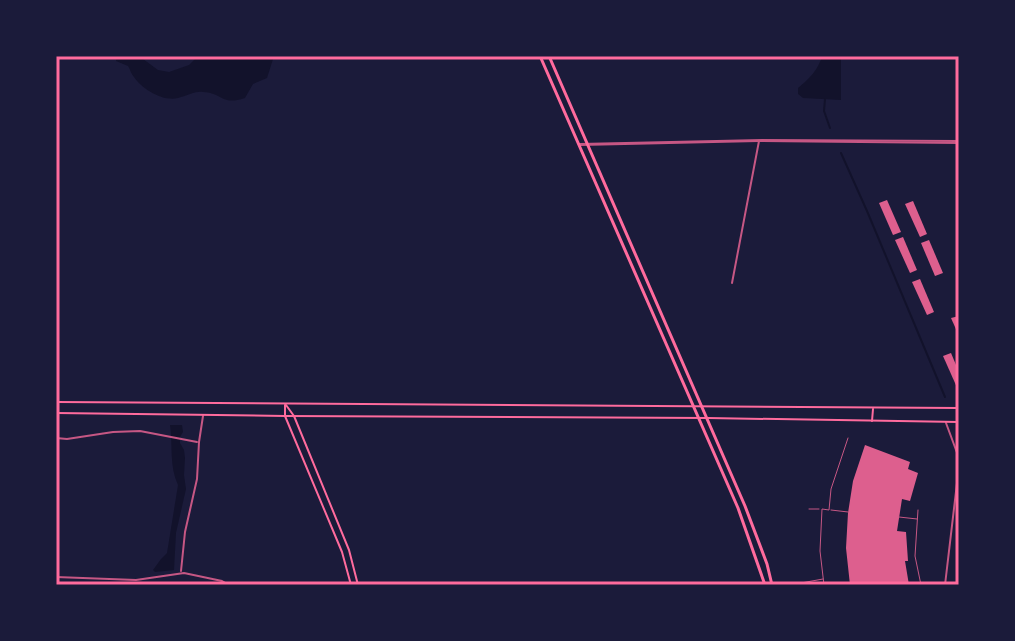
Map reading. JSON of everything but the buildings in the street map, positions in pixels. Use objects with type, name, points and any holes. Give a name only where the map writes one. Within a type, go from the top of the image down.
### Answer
[{"type":"main road","points":[[540,56],[738,508],[765,585]]},
{"type":"main road","points":[[549,56],[703,406],[745,506],[772,585]]},
{"type":"main road","points":[[56,402],[959,408]]},
{"type":"main road","points":[[285,404],[285,416],[342,552],[351,585]]},
{"type":"main road","points":[[285,404],[294,416],[349,550],[358,585]]},
{"type":"main road","points":[[872,421],[873,408]]},
{"type":"main road","points":[[56,413],[959,422]]},
{"type":"street","points":[[579,145],[759,141],[959,142]]},
{"type":"street","points":[[732,283],[759,141]]},
{"type":"street","points":[[181,573],[185,532],[197,479],[203,415]]},
{"type":"street","points":[[945,422],[959,458]]},
{"type":"street","points":[[56,438],[140,431],[199,442]]},
{"type":"street","points":[[829,510],[831,489],[848,438]]},
{"type":"street","points":[[945,585],[959,466]]},
{"type":"street","points":[[809,509],[848,512]]},
{"type":"street","points":[[822,509],[820,551],[824,585]]},
{"type":"street","points":[[918,510],[915,556],[921,585]]},
{"type":"street","points":[[899,517],[917,519]]},
{"type":"street","points":[[56,577],[136,580],[181,573],[229,585]]},
{"type":"street","points":[[790,585],[823,579]]},
{"type":"shaded area","points":[[117,56],[139,56],[158,70],[169,72],[189,65],[198,56],[274,56],[267,78],[253,84],[245,98],[231,101],[203,92],[172,99],[153,94],[133,76],[128,66],[116,61]]},
{"type":"shaded area","points":[[822,56],[841,56],[841,100],[803,98],[798,94],[798,88],[813,74]]},
{"type":"shaded area","points":[[170,425],[182,425],[180,443],[184,450],[186,489],[176,533],[174,570],[155,572],[153,570],[167,553],[178,485],[172,463]]},
{"type":"waterway","points":[[825,99],[824,111],[830,128]]},
{"type":"waterway","points":[[841,153],[945,397]]}]
